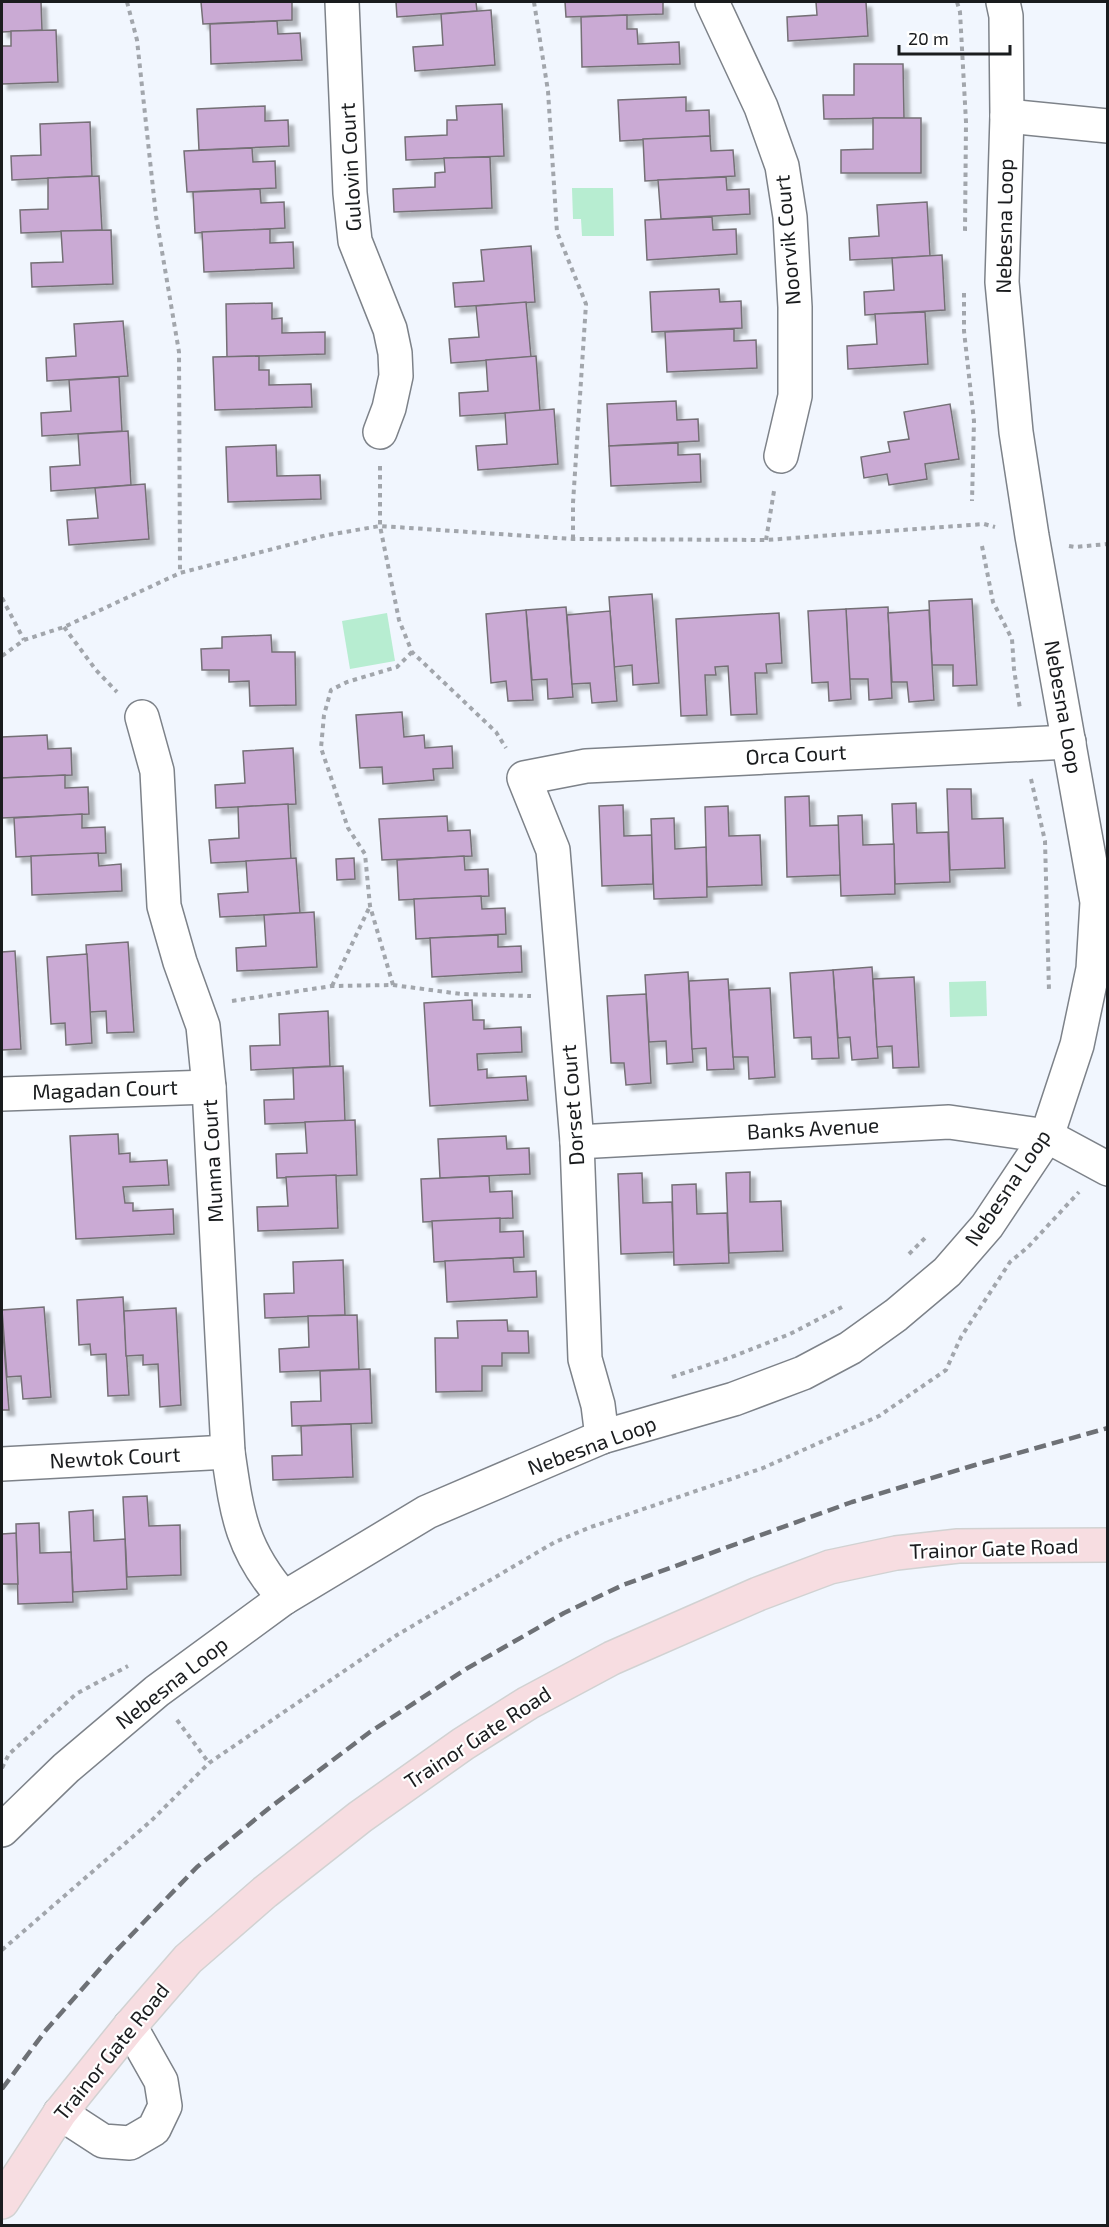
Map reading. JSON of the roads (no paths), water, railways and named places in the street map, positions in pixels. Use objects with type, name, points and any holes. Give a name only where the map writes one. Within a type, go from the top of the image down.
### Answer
[{"type":"main road","name":"Trainor Gate Road","points":[[2,2202],[60,2114],[129,2025],[188,1959],[265,1892],[360,1817],[463,1744],[528,1702],[612,1658],[758,1594],[830,1567],[896,1553],[958,1546],[1107,1545]]},
{"type":"street","name":"Gulovin Court","points":[[342,2],[350,193],[355,241],[390,329],[395,353],[396,376],[389,408],[380,432]]},
{"type":"street","name":"Noorvik Court","points":[[712,2],[761,107],[782,166],[790,217],[795,307],[795,396],[781,456]]},
{"type":"street","name":"Nebesna Loop","points":[[2,1830],[66,1768],[157,1691],[284,1598],[427,1512],[602,1437],[734,1399],[803,1373],[850,1348],[896,1315],[947,1272],[987,1226],[1047,1136],[1077,1044],[1093,969],[1102,901],[1069,742],[1016,432],[1002,282],[1007,116],[1006,16],[1003,2]]},
{"type":"street","points":[[1007,116],[1107,126]]},
{"type":"street","name":"Munna Court","points":[[142,717],[157,771],[164,906],[203,1026],[209,1087],[228,1452],[236,1506],[248,1546],[264,1575],[284,1598]]},
{"type":"street","name":"Orca Court","points":[[524,778],[586,766],[1069,742]]},
{"type":"street","name":"Dorset Court","points":[[524,778],[553,850],[577,1142],[585,1359],[597,1405],[602,1437]]},
{"type":"street","name":"Magadan Court","points":[[2,1094],[209,1087]]},
{"type":"street","name":"Banks Avenue","points":[[577,1142],[949,1122],[1047,1136]]},
{"type":"street","points":[[1047,1136],[1107,1169]]},
{"type":"street","name":"Newtok Court","points":[[2,1464],[228,1452]]},
{"type":"street","points":[[60,2114],[103,2141],[130,2143],[154,2128],[165,2106],[161,2081],[129,2025]]},
{"type":"railway","points":[[2,2089],[46,2030],[113,1954],[197,1867],[268,1809],[370,1732],[466,1669],[564,1613],[623,1585],[852,1502],[1108,1428]]}]
